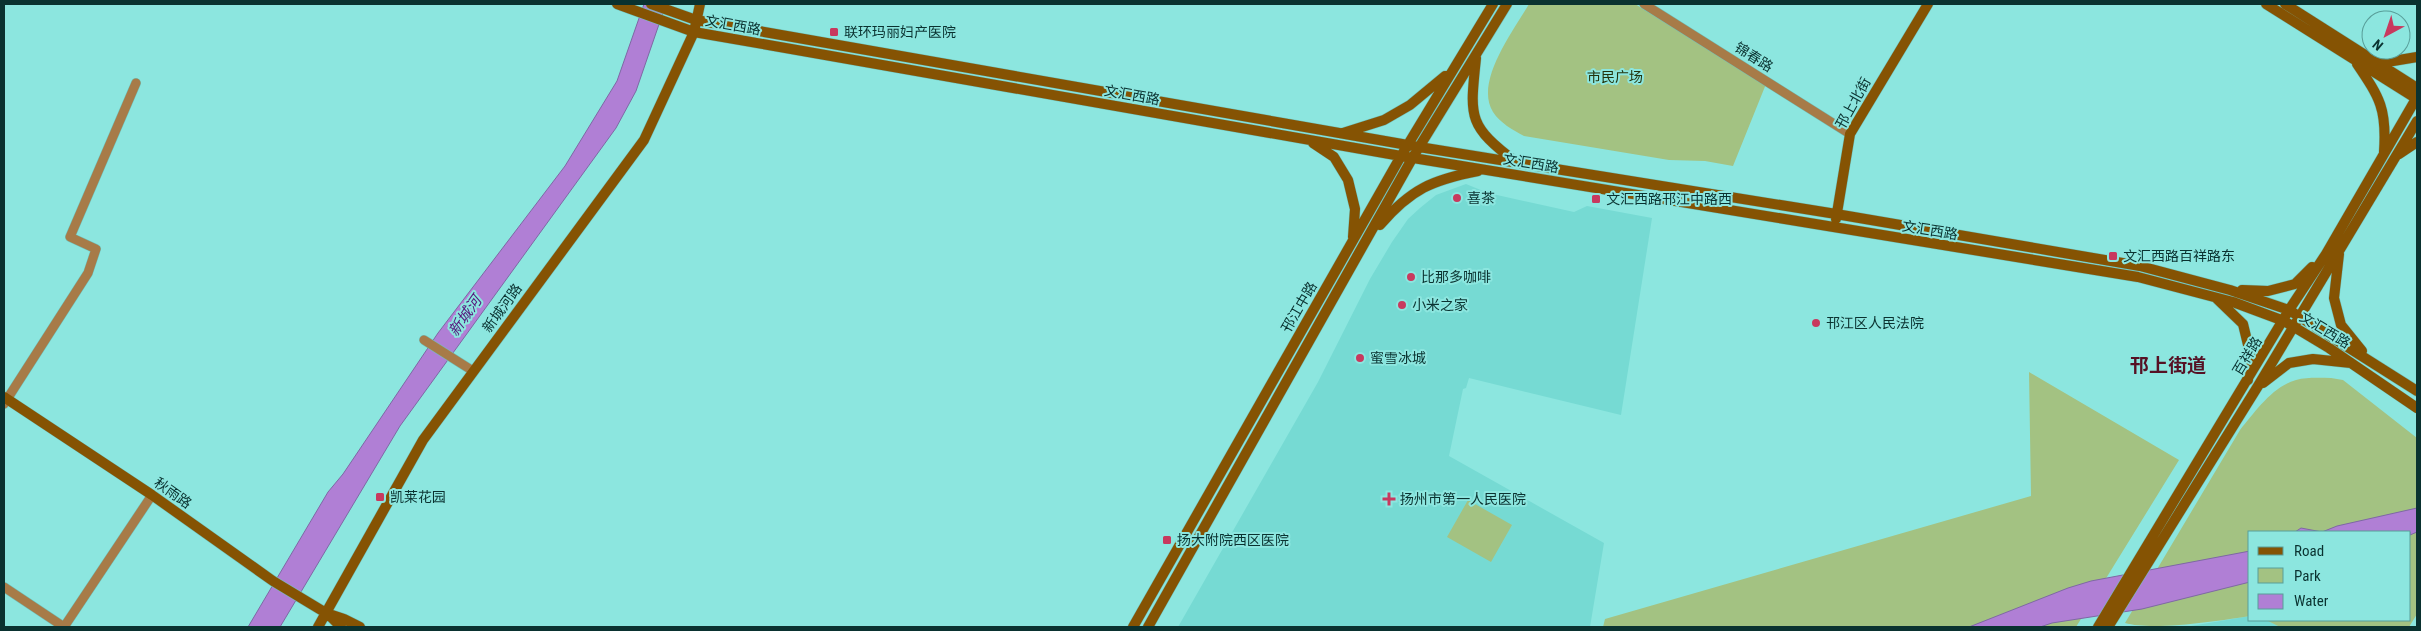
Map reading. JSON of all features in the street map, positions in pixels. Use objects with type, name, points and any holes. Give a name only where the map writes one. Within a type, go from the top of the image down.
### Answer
[{"type":"main road","name":"文汇西路","points":[[617,4],[694,32],[1401,156],[2138,277],[2216,298],[2284,321],[2352,363],[2417,408]]},
{"type":"main road","name":"文汇西路","points":[[651,4],[696,20],[1419,147],[1836,214],[2140,266],[2230,290],[2289,310],[2417,391]]},
{"type":"main road","name":"新城河路","points":[[318,627],[423,440],[644,140],[694,32],[700,4]]},
{"type":"main road","name":"邗江中路","points":[[1133,627],[1401,156],[1494,4]]},
{"type":"main road","name":"邗江中路","points":[[1148,627],[1413,157],[1507,4]]},
{"type":"main road","name":"邗上北街","points":[[1834,228],[1850,134],[1928,4]]},
{"type":"main road","points":[[2266,4],[2417,98]]},
{"type":"main road","points":[[2285,4],[2361,52]]},
{"type":"main road","points":[[1476,54],[1472,94],[1475,122],[1489,141],[1517,163]]},
{"type":"main road","points":[[2354,59],[2376,91],[2384,113],[2384,154]]},
{"type":"main road","points":[[2374,60],[2417,88]]},
{"type":"main road","points":[[1342,133],[1384,120],[1410,105],[1452,71]]},
{"type":"main road","name":"百祥路","points":[[2140,568],[2289,310],[2326,254],[2417,98]]},
{"type":"main road","name":"百祥路","points":[[2105,624],[2258,386],[2417,122]]},
{"type":"main road","points":[[1308,139],[1334,157],[1348,180],[1355,209],[1353,241]]},
{"type":"main road","points":[[2396,156],[2417,142]]},
{"type":"main road","points":[[1365,243],[1398,205],[1421,188],[1448,177],[1487,169]]},
{"type":"main road","points":[[2339,250],[2334,298],[2341,325],[2367,358]]},
{"type":"main road","points":[[2230,290],[2268,291],[2295,284],[2326,254]]},
{"type":"main road","points":[[2216,298],[2243,324],[2250,353],[2248,382]]},
{"type":"main road","points":[[2258,386],[2289,363],[2313,359],[2352,363]]},
{"type":"main road","name":"秋雨路","points":[[5,400],[152,495],[273,580],[326,613]]},
{"type":"main road","points":[[326,613],[342,627]]},
{"type":"main road","points":[[326,613],[360,627]]},
{"type":"street","name":"锦春路","points":[[1644,4],[1850,134]]},
{"type":"street","points":[[5,400],[88,273],[96,249],[70,237],[136,83]]},
{"type":"street","points":[[424,340],[474,371]]},
{"type":"street","points":[[4,587],[64,627],[152,495]]},
{"type":"shaded area","points":[[1466,184],[1488,193],[1574,212],[1587,206],[1652,218],[1621,415],[1469,378],[1466,388],[1463,389],[1449,456],[1604,543],[1590,627],[1178,627],[1318,382],[1370,279],[1392,242],[1408,219],[1436,195]]},
{"type":"shaded area","points":[[2248,616],[2248,621],[2268,621],[2280,627],[2185,627]]},
{"type":"green space","name":"市民广场","points":[[1529,4],[1635,4],[1766,84],[1733,166],[1705,161],[1669,160],[1524,136],[1503,123],[1493,112],[1488,100],[1488,86],[1498,56]]},
{"type":"green space","points":[[2029,372],[2179,460],[2076,627],[1603,627],[1605,619],[2031,496]]},
{"type":"green space","points":[[2313,378],[2343,380],[2417,438],[2417,614],[2409,627],[2280,627],[2268,621],[2411,621],[2411,531],[2248,531],[2248,616],[2169,626],[2125,623],[2240,430],[2279,388],[2296,380]]},
{"type":"green space","points":[[1468,500],[1512,525],[1491,562],[1447,537]]},
{"type":"water","name":"新城河","points":[[644,4],[666,4],[636,91],[616,128],[400,426],[280,627],[248,627],[328,492],[343,474],[438,333],[565,166],[617,81]]},
{"type":"water","points":[[2417,508],[2417,532],[2411,535],[2411,531],[2324,531],[2337,526]]},
{"type":"water","points":[[2301,528],[2317,531],[2296,531]]},
{"type":"water","points":[[2248,551],[2248,582],[2142,609],[2052,623],[2040,627],[1969,627],[2068,588],[2091,581]]},
{"type":"place","name":"联环玛丽妇产医院","points":[[834,32]]},
{"type":"place","name":"喜茶","points":[[1457,198]]},
{"type":"place","name":"文汇西路邗江中路西","points":[[1596,199]]},
{"type":"place","name":"文汇西路百祥路东","points":[[2113,256]]},
{"type":"place","name":"比那多咖啡","points":[[1411,277]]},
{"type":"place","name":"小米之家","points":[[1402,305]]},
{"type":"place","name":"邗江区人民法院","points":[[1816,323]]},
{"type":"place","name":"蜜雪冰城","points":[[1360,358]]},
{"type":"place","name":"凯莱花园","points":[[380,497]]},
{"type":"place","name":"扬州市第一人民医院","points":[[1389,499]]},
{"type":"place","name":"扬大附院西区医院","points":[[1167,540]]},
{"type":"district","name":"邗上街道","points":[[2168,365]]}]
